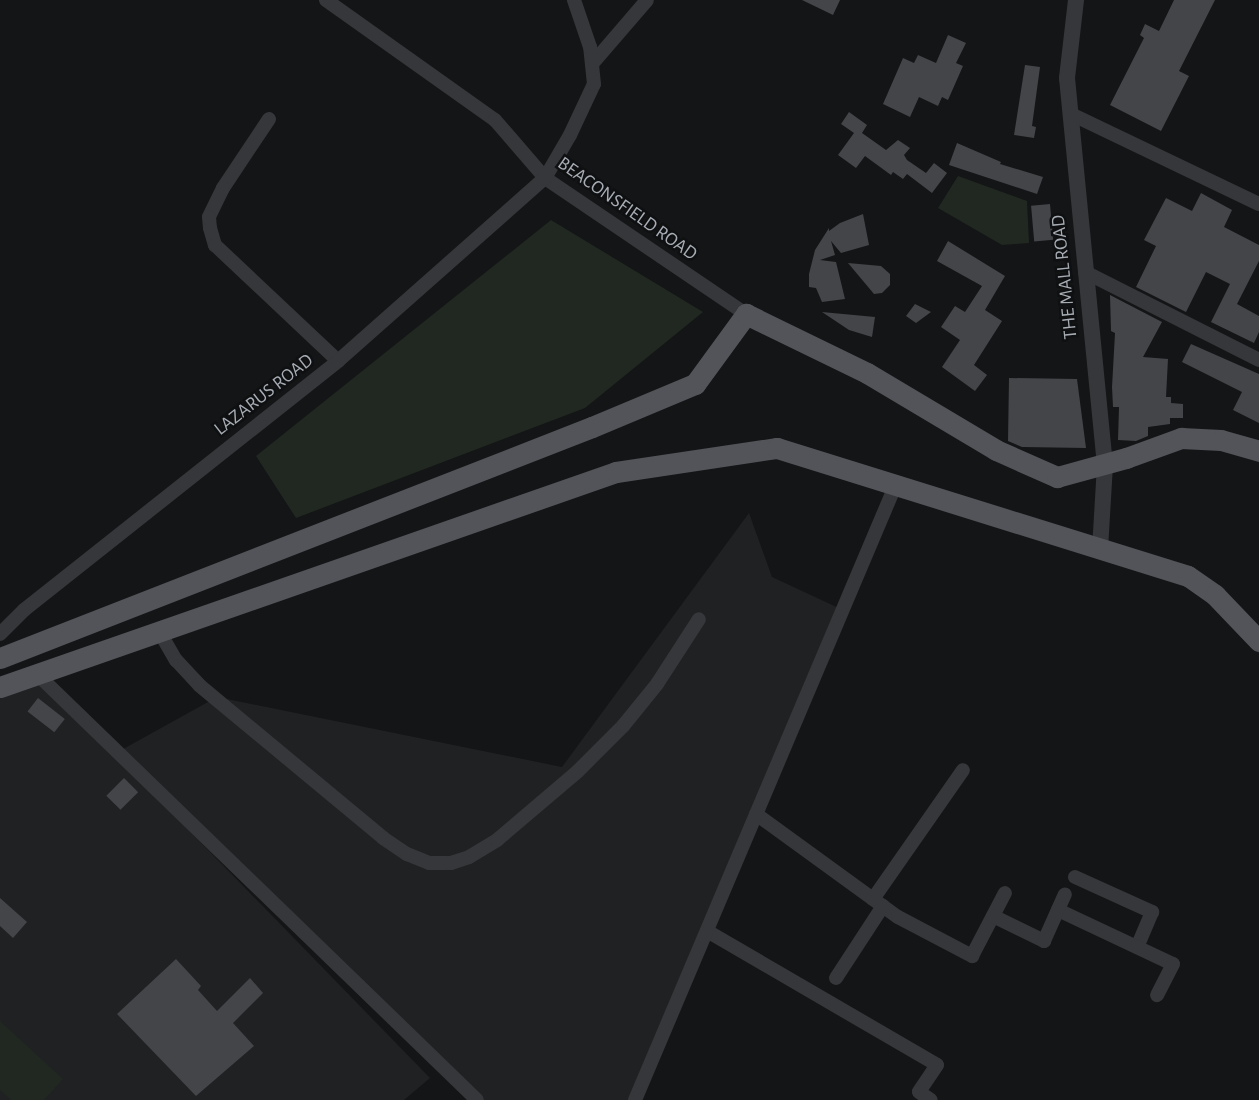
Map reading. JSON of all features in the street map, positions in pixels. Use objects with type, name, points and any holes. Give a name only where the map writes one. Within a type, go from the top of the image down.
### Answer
[{"type":"main road","points":[[0,659],[695,384],[746,314],[867,373],[996,450],[1057,477],[1105,465],[1181,438],[1221,440],[1259,451]]},
{"type":"main road","points":[[0,687],[616,472],[777,448],[1188,576],[1215,595],[1259,641]]},
{"type":"street","name":"BEACONSFIELD ROAD","points":[[326,0],[495,120],[545,178],[746,314]]},
{"type":"street","points":[[574,0],[590,47],[592,64]]},
{"type":"street","points":[[592,64],[647,0]]},
{"type":"street","name":"THE MALL ROAD","points":[[1076,0],[1067,78],[1105,465],[1100,549]]},
{"type":"street","name":"LAZARUS ROAD","points":[[0,634],[24,610],[338,361],[545,178],[570,135],[594,84],[592,64]]},
{"type":"street","points":[[1071,114],[1259,204]]},
{"type":"street","points":[[269,119],[223,188],[209,217],[210,228],[215,245],[338,361]]},
{"type":"street","points":[[1085,272],[1259,360]]},
{"type":"street","points":[[635,1100],[896,484]]},
{"type":"street","points":[[159,631],[176,660],[192,679],[383,838],[407,854],[429,863],[451,863],[469,857],[497,840],[578,771],[632,715],[699,620]]},
{"type":"street","points":[[37,674],[477,1100]]},
{"type":"street","points":[[836,978],[878,902],[963,770]]},
{"type":"street","points":[[756,814],[878,902],[936,938],[972,956],[1005,894]]},
{"type":"street","points":[[1074,877],[1152,912],[1137,947]]},
{"type":"street","points":[[993,916],[1044,942],[1065,894]]},
{"type":"street","points":[[1058,910],[1173,964],[1157,995]]},
{"type":"street","points":[[707,930],[937,1065],[919,1092],[931,1100]]},
{"type":"shaded area","points":[[958,176],[1027,201],[1029,243],[1002,245],[938,208]]},
{"type":"shaded area","points":[[551,220],[703,312],[585,408],[296,518],[256,456]]},
{"type":"shaded area","points":[[749,513],[772,577],[843,610],[635,1100],[477,1100],[116,753],[217,697],[562,767]]},
{"type":"shaded area","points":[[37,674],[430,1078],[404,1100],[0,1100],[0,689]]},
{"type":"shaded area","points":[[0,1021],[63,1079],[44,1100],[11,1100],[0,1090]]},
{"type":"building","points":[[802,0],[840,0],[833,15]]},
{"type":"building","points":[[1174,0],[1215,0],[1179,71],[1189,76],[1161,131],[1110,105],[1144,38],[1140,35],[1145,24],[1159,31]]},
{"type":"building","points":[[948,35],[966,43],[956,63],[963,66],[948,100],[942,97],[938,106],[919,97],[910,117],[883,104],[903,58],[914,63],[918,55],[936,63]]},
{"type":"building","points":[[1025,65],[1040,67],[1032,126],[1036,127],[1034,138],[1014,135]]},
{"type":"building","points":[[849,112],[867,125],[862,133],[886,150],[898,140],[910,148],[904,155],[907,160],[926,173],[934,163],[947,173],[932,193],[907,174],[903,179],[893,172],[891,175],[865,156],[856,168],[838,155],[854,133],[841,124]]},
{"type":"building","points":[[957,143],[1001,162],[1000,164],[1043,177],[1037,194],[949,165]]},
{"type":"building","points":[[1201,193],[1232,210],[1224,227],[1259,245],[1259,261],[1237,304],[1259,316],[1259,332],[1254,343],[1211,322],[1230,284],[1206,272],[1186,312],[1136,287],[1156,246],[1144,240],[1166,198],[1192,211]]},
{"type":"building","points":[[1050,204],[1053,240],[1034,242],[1031,206]]},
{"type":"building","points":[[863,214],[869,245],[841,253],[831,241],[835,255],[820,260],[836,262],[845,299],[822,302],[816,288],[809,287],[815,250],[829,228],[829,231],[840,223]]},
{"type":"building","points":[[948,241],[1005,276],[985,310],[1002,321],[974,365],[987,375],[975,391],[942,367],[960,340],[941,327],[955,306],[965,312],[982,286],[937,261]]},
{"type":"building","points":[[848,263],[881,266],[890,274],[890,285],[882,293],[874,294]]},
{"type":"building","points":[[1110,295],[1162,322],[1143,357],[1168,359],[1166,397],[1171,397],[1171,403],[1183,404],[1183,418],[1170,418],[1170,424],[1148,427],[1148,436],[1136,441],[1118,440],[1119,407],[1113,407],[1115,333],[1111,331]]},
{"type":"building","points":[[915,304],[931,312],[916,323],[906,316]]},
{"type":"building","points":[[822,312],[875,317],[872,337],[849,330]]},
{"type":"building","points":[[1191,344],[1259,374],[1259,423],[1233,410],[1242,392],[1182,362]]},
{"type":"building","points":[[1009,378],[1077,379],[1086,448],[1022,447],[1008,441]]},
{"type":"building","points":[[38,698],[65,719],[54,732],[28,711]]},
{"type":"building","points":[[124,778],[138,792],[120,810],[106,796]]},
{"type":"building","points":[[0,898],[27,922],[13,938],[0,926]]},
{"type":"building","points":[[176,959],[201,986],[198,990],[217,1011],[250,978],[263,993],[233,1023],[254,1046],[196,1096],[117,1014]]}]
